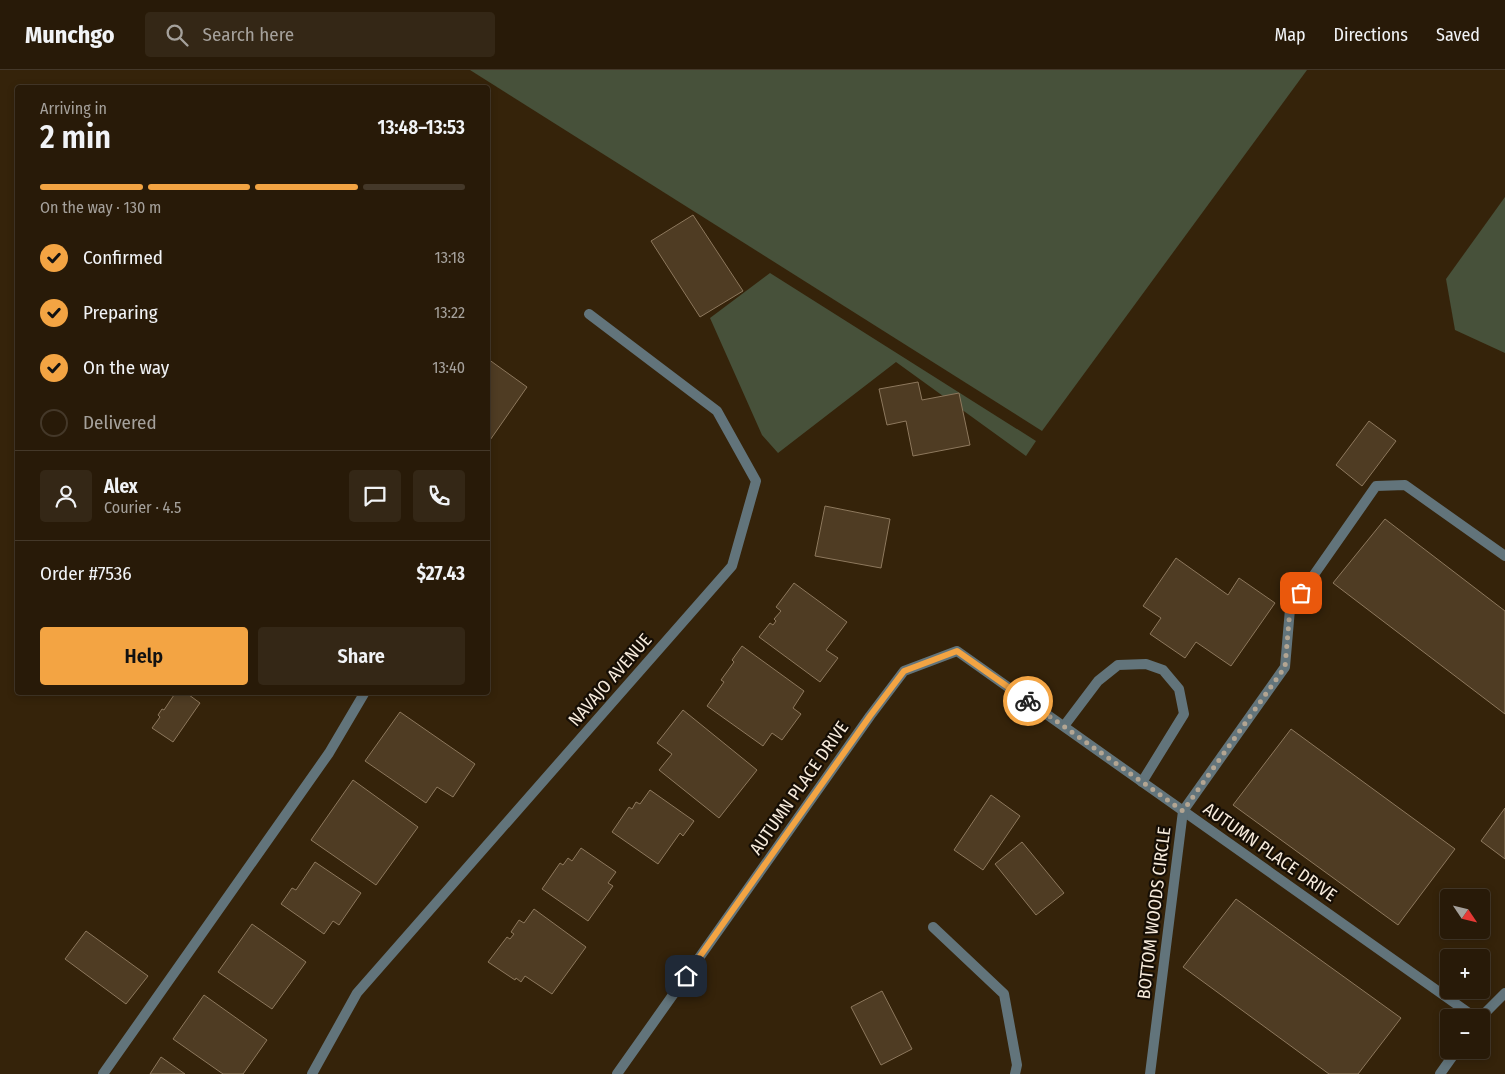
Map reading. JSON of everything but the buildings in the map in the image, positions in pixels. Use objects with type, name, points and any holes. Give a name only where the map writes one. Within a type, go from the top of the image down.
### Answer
[{"type":"street","name":"NAVAJO AVENUE","points":[[312,1074],[357,993],[732,566],[756,481],[717,411],[589,314]]},
{"type":"street","name":"BOTTOM WOODS CIRCLE","points":[[1150,1074],[1183,811],[1285,667],[1290,609],[1376,486],[1405,485],[1505,556]]},
{"type":"street","name":"AUTUMN PLACE DRIVE","points":[[617,1074],[904,671],[957,651],[1465,1009]]},
{"type":"street","points":[[1064,726],[1098,681],[1118,665],[1146,664],[1163,670],[1179,689],[1184,714],[1142,782]]},
{"type":"street","points":[[103,1074],[330,753],[363,695]]},
{"type":"street","points":[[933,926],[1004,994],[1017,1065],[1015,1074]]},
{"type":"street","points":[[1488,1009],[1505,993]]},
{"type":"street","points":[[1440,1074],[1451,1059]]},
{"type":"green space","points":[[470,70],[1307,70],[1042,431]]},
{"type":"green space","points":[[1505,197],[1505,353],[1455,330],[1446,279]]},
{"type":"green space","points":[[770,273],[1036,441],[1026,456],[896,362],[778,453],[762,435],[710,318]]},
{"type":"way so far","points":[[1028,701],[1183,811],[1285,667],[1290,609],[1301,593]]},
{"type":"route","points":[[686,976],[904,671],[957,651],[1028,701]]}]
